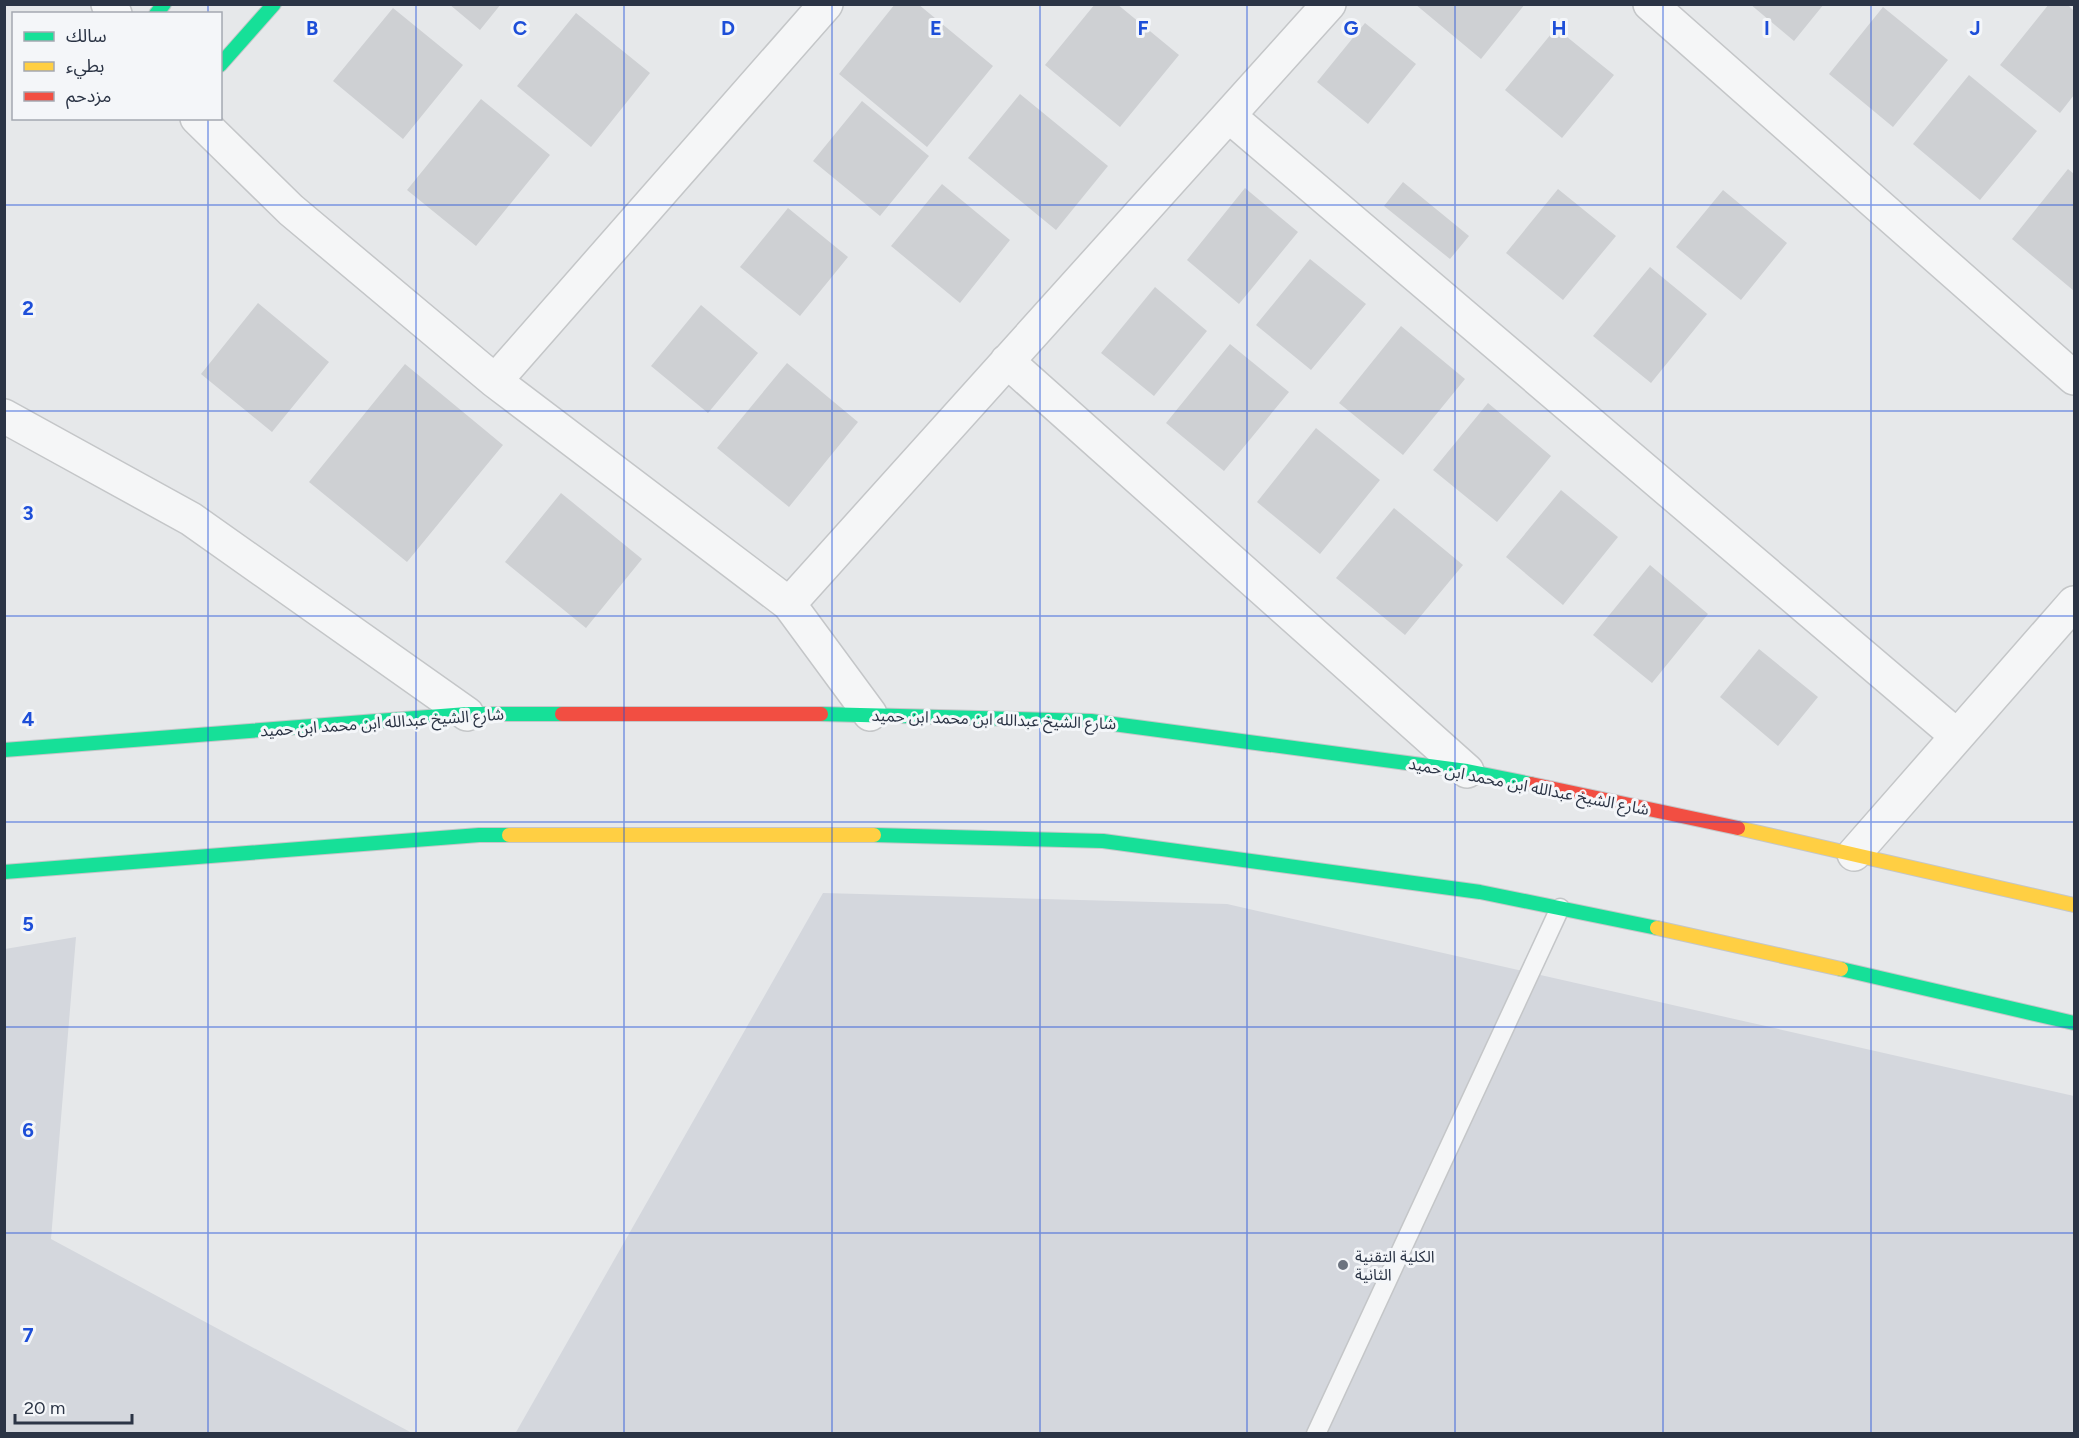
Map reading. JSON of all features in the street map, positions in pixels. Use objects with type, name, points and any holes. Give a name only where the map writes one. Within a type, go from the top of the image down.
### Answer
[{"type":"street","points":[[222,63],[273,4]]},
{"type":"street","points":[[495,381],[826,4]]},
{"type":"street","points":[[789,604],[1329,4]]},
{"type":"street","points":[[1650,4],[2074,378]]},
{"type":"street","points":[[1229,116],[1957,736]]},
{"type":"street","points":[[199,120],[291,210],[495,381],[789,604],[870,714]]},
{"type":"street","points":[[1007,361],[1467,771]]},
{"type":"street","points":[[4,416],[191,519],[467,714]]},
{"type":"street","points":[[1854,854],[2074,603]]},
{"type":"street","name":"شارع الشيخ عبدالله ابن محمد ابن حميد","points":[[4,750],[467,714],[870,714],[1091,721],[1467,771],[1700,819],[2074,905]]},
{"type":"street","points":[[4,872],[479,835],[882,835],[1103,841],[1480,892],[1712,939],[2074,1023]]},
{"type":"lane","points":[[1316,1434],[1560,908]]},
{"type":"shaded area","name":"الكلية التقنية الثانية","points":[[823,893],[1227,904],[2074,1096],[2074,1433],[515,1434]]},
{"type":"shaded area","points":[[76,937],[51,1239],[412,1433],[5,1433],[5,949]]},
{"type":"building","points":[[449,4],[501,4],[480,30]]},
{"type":"building","points":[[895,4],[918,4],[993,66],[927,147],[839,74]]},
{"type":"building","points":[[1095,4],[1117,4],[1179,55],[1120,127],[1045,65]]},
{"type":"building","points":[[1415,4],[1525,4],[1481,59]]},
{"type":"building","points":[[1750,4],[1824,4],[1794,41]]},
{"type":"building","points":[[2049,4],[2067,4],[2074,11],[2074,95],[2060,113],[2000,65]]},
{"type":"building","points":[[1883,7],[1948,60],[1893,127],[1829,74]]},
{"type":"building","points":[[393,8],[463,65],[403,139],[333,81]]},
{"type":"building","points":[[576,13],[650,73],[591,147],[517,86]]},
{"type":"building","points":[[1365,23],[1416,64],[1368,124],[1317,82]]},
{"type":"building","points":[[1556,28],[1614,75],[1562,138],[1505,90]]},
{"type":"building","points":[[1969,75],[2037,131],[1980,200],[1913,144]]},
{"type":"building","points":[[1020,94],[1108,166],[1056,230],[968,158]]},
{"type":"building","points":[[481,99],[550,155],[476,246],[407,190]]},
{"type":"building","points":[[862,101],[929,156],[880,216],[813,161]]},
{"type":"building","points":[[2068,169],[2074,174],[2074,291],[2012,239]]},
{"type":"building","points":[[1403,182],[1469,236],[1450,259],[1384,206]]},
{"type":"building","points":[[942,184],[1010,240],[960,303],[891,246]]},
{"type":"building","points":[[1245,188],[1298,232],[1239,304],[1187,260]]},
{"type":"building","points":[[1558,189],[1616,236],[1563,300],[1506,253]]},
{"type":"building","points":[[1723,190],[1787,243],[1741,300],[1676,247]]},
{"type":"building","points":[[788,208],[848,257],[800,316],[740,267]]},
{"type":"building","points":[[1310,259],[1366,304],[1311,370],[1256,325]]},
{"type":"building","points":[[1650,267],[1707,314],[1651,383],[1593,336]]},
{"type":"building","points":[[1155,287],[1207,331],[1154,396],[1101,353]]},
{"type":"building","points":[[258,303],[329,362],[272,432],[201,374]]},
{"type":"building","points":[[701,305],[758,353],[708,413],[651,366]]},
{"type":"building","points":[[1401,326],[1465,379],[1403,455],[1339,403]]},
{"type":"building","points":[[1230,344],[1289,392],[1224,471],[1166,423]]},
{"type":"building","points":[[787,363],[858,422],[789,507],[717,448]]},
{"type":"building","points":[[405,364],[503,445],[407,562],[309,482]]},
{"type":"building","points":[[1488,403],[1551,456],[1497,522],[1433,470]]},
{"type":"building","points":[[1316,428],[1380,480],[1320,554],[1257,502]]},
{"type":"building","points":[[1561,490],[1618,537],[1563,605],[1506,557]]},
{"type":"building","points":[[561,493],[642,559],[586,628],[505,562]]},
{"type":"building","points":[[1394,508],[1463,565],[1405,635],[1336,578]]},
{"type":"building","points":[[1650,565],[1708,614],[1652,683],[1593,635]]},
{"type":"building","points":[[1759,649],[1818,697],[1778,746],[1720,697]]},
{"type":"traffic: fast","points":[[158,12],[164,4]]},
{"type":"traffic: fast","points":[[222,63],[274,4]]},
{"type":"traffic: fast","points":[[4,750],[467,714],[562,714]]},
{"type":"traffic: fast","points":[[821,714],[1091,721],[1467,771],[1531,784]]},
{"type":"traffic: fast","points":[[4,872],[479,835],[509,835]]},
{"type":"traffic: fast","points":[[874,835],[1103,841],[1480,892],[1657,928]]},
{"type":"traffic: fast","points":[[1841,969],[2074,1023]]},
{"type":"traffic: slow","points":[[1738,828],[2074,905]]},
{"type":"traffic: slow","points":[[509,835],[874,835]]},
{"type":"traffic: slow","points":[[1657,928],[1841,969]]},
{"type":"traffic: jam","points":[[562,714],[821,714]]},
{"type":"traffic: jam","points":[[1531,784],[1738,828]]},
{"type":"place","name":"الكلية التقنية الثانية","points":[[1343,1265]]}]
